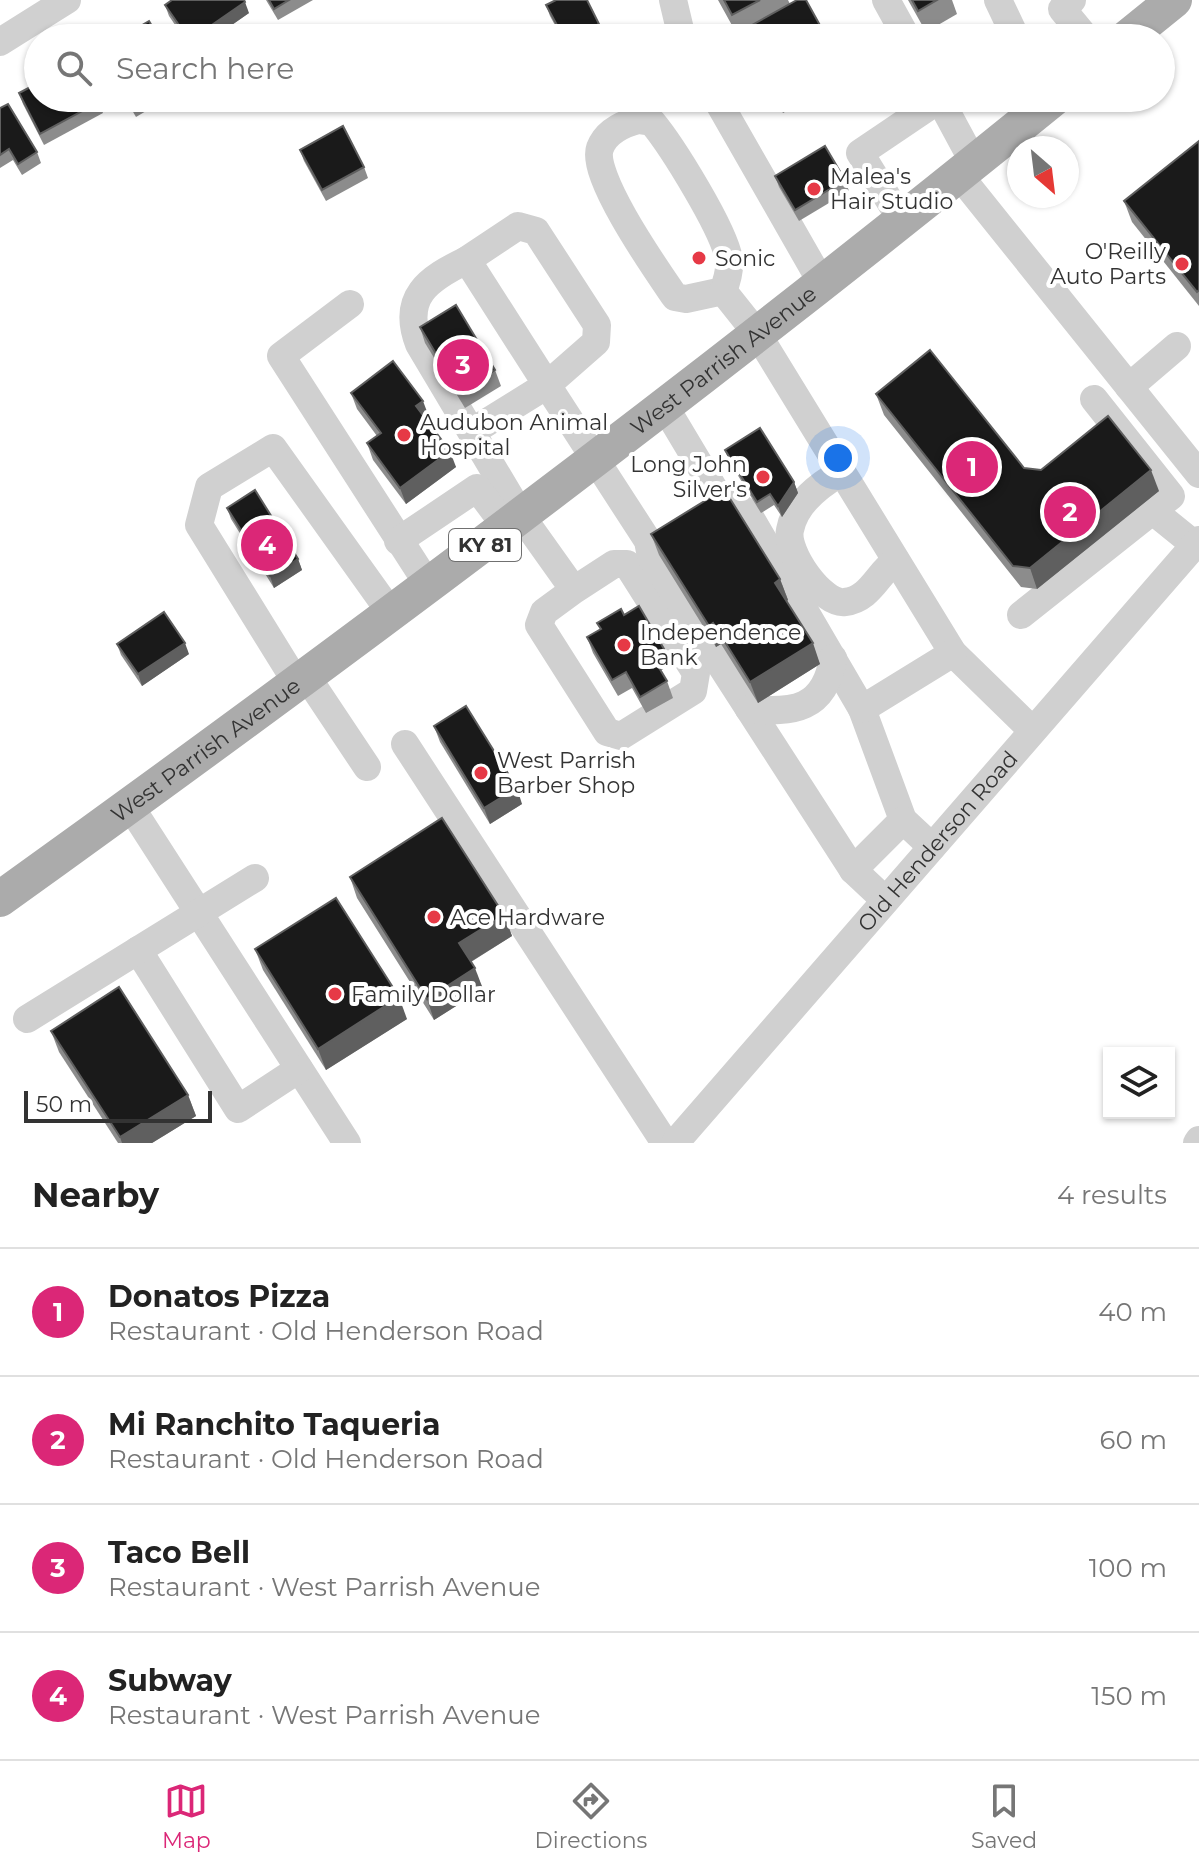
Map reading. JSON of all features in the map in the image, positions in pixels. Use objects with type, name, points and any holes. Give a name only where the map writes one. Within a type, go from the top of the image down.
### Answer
[{"type":"main road","points":[[1143,24],[1170,1]]},
{"type":"main road","name":"West Parrish Avenue","points":[[0,899],[302,681],[515,522],[823,285],[1034,112]]},
{"type":"street","points":[[29,24],[67,0]]},
{"type":"street","points":[[673,0],[679,24]]},
{"type":"street","points":[[886,0],[899,24]]},
{"type":"street","points":[[998,0],[1009,24]]},
{"type":"street","points":[[1065,3],[1078,24]]},
{"type":"street","points":[[0,42],[24,27]]},
{"type":"street","points":[[724,112],[823,285]]},
{"type":"street","points":[[902,221],[860,153],[919,112]]},
{"type":"street","points":[[945,112],[967,169],[1129,387],[1199,474]]},
{"type":"street","points":[[723,291],[686,299],[675,297],[635,238],[601,169],[599,150],[623,124],[638,120],[652,122],[701,196],[729,258],[723,291],[758,335],[953,653],[1032,730]]},
{"type":"street","points":[[473,431],[547,385],[596,342],[597,325],[536,231],[518,226],[467,260],[441,273],[420,290],[411,322],[419,344],[473,431],[515,522]]},
{"type":"street","points":[[467,260],[648,541],[651,557],[853,870],[885,900]]},
{"type":"street","points":[[350,304],[281,356],[429,586]]},
{"type":"street","points":[[1129,387],[1177,346]]},
{"type":"street","points":[[1021,615],[1171,496],[1094,399]]},
{"type":"street","points":[[665,407],[717,494],[747,512],[862,709],[903,820],[932,847]]},
{"type":"street","points":[[842,472],[816,487],[799,509],[789,532],[792,550],[820,592],[833,602],[848,602],[864,594],[878,583],[884,569],[896,561]]},
{"type":"street","points":[[367,767],[260,627],[259,589],[212,518],[229,491],[270,474],[329,555],[347,552],[391,613]]},
{"type":"street","points":[[398,541],[477,488],[515,522],[574,590]]},
{"type":"street","points":[[1153,511],[1197,542]]},
{"type":"street","name":"Old Henderson Road","points":[[675,1143],[1197,542]]},
{"type":"street","points":[[614,564],[627,564],[696,673],[693,691],[621,736],[607,732],[539,625],[544,612],[574,590],[614,564]]},
{"type":"street","points":[[862,709],[953,653]]},
{"type":"street","points":[[749,709],[783,713],[805,704],[824,686],[833,658]]},
{"type":"street","points":[[405,744],[665,1143]]},
{"type":"street","points":[[130,806],[347,1143]]},
{"type":"street","points":[[853,870],[903,820]]},
{"type":"street","points":[[27,1019],[255,878]]},
{"type":"street","points":[[138,950],[238,1109],[299,1069]]},
{"type":"building","points":[[172,0],[245,2],[213,24],[178,24],[165,5]]},
{"type":"building","points":[[269,0],[289,0],[274,9]]},
{"type":"building","points":[[556,0],[587,0],[599,24],[556,24],[546,5]]},
{"type":"building","points":[[724,0],[760,0],[732,15]]},
{"type":"building","points":[[797,0],[806,0],[819,24],[754,24]]},
{"type":"building","points":[[912,0],[937,0],[918,11]]},
{"type":"building","points":[[8,104],[37,152],[18,164],[9,149],[0,155],[0,108]]},
{"type":"building","points":[[29,112],[81,112],[40,134]]},
{"type":"building","points":[[343,126],[364,167],[322,190],[300,150]]},
{"type":"building","name":"O'Reilly Auto Parts","points":[[1199,141],[1199,290],[1197,292],[1124,201]]},
{"type":"building","name":"Malea's Hair Studio","points":[[825,146],[845,180],[795,210],[775,176]]},
{"type":"building","points":[[456,305],[495,370],[459,392],[420,327]]},
{"type":"building","points":[[930,350],[1024,468],[1041,470],[1108,416],[1151,470],[1030,568],[1013,566],[876,394]]},
{"type":"building","name":"Audubon Animal Hospital","points":[[393,361],[423,401],[416,406],[450,451],[400,488],[367,443],[381,433],[351,393]]},
{"type":"building","name":"Long John Silver's","points":[[760,428],[794,482],[778,506],[770,494],[757,502],[725,450]]},
{"type":"building","points":[[724,489],[780,579],[775,583],[813,643],[750,682],[713,623],[709,626],[651,534]]},
{"type":"building","points":[[255,490],[298,559],[270,576],[227,508]]},
{"type":"building","points":[[639,606],[664,649],[652,656],[667,681],[640,697],[626,672],[612,680],[587,637],[601,629],[597,623],[621,609],[624,615]]},
{"type":"building","points":[[164,612],[185,643],[138,674],[117,644]]},
{"type":"building","name":"West Parrish Barber Shop","points":[[466,706],[517,788],[484,808],[434,726]]},
{"type":"building","name":"Ace Hardware","points":[[442,818],[504,915],[459,943],[475,968],[427,999],[350,877]]},
{"type":"building","name":"Family Dollar","points":[[336,898],[399,997],[318,1049],[255,949]]},
{"type":"building","points":[[119,987],[188,1095],[120,1137],[51,1031]]},
{"type":"place","name":"Malea's Hair Studio","points":[[814,189]]},
{"type":"place","name":"Sonic","points":[[699,258]]},
{"type":"place","name":"O'Reilly Auto Parts","points":[[1182,264]]},
{"type":"place","name":"Taco Bell","points":[[463,365]]},
{"type":"place","name":"Audubon Animal Hospital","points":[[404,435]]},
{"type":"place","name":"Donatos Pizza","points":[[972,467]]},
{"type":"place","name":"Long John Silver's","points":[[763,477]]},
{"type":"place","name":"Mi Ranchito Taqueria","points":[[1070,512]]},
{"type":"place","name":"Subway","points":[[267,545]]},
{"type":"place","name":"Independence Bank","points":[[624,645]]},
{"type":"place","name":"West Parrish Barber Shop","points":[[481,773]]},
{"type":"place","name":"Ace Hardware","points":[[434,917]]},
{"type":"place","name":"Family Dollar","points":[[335,994]]}]
